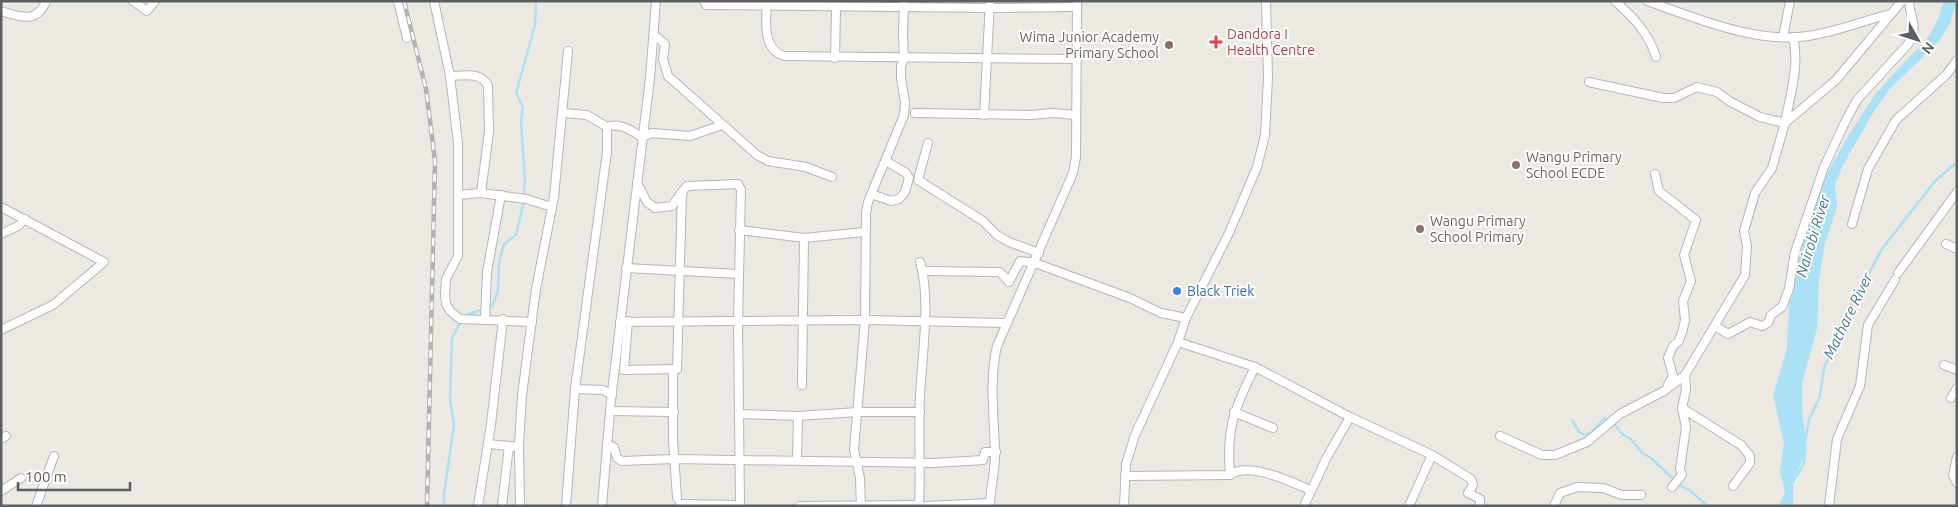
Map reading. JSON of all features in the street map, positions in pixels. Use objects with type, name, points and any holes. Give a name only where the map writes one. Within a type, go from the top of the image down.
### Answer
[{"type":"street","points":[[1,11],[26,18],[34,17],[40,12],[46,1]]},
{"type":"street","points":[[133,1],[148,11],[155,1]]},
{"type":"street","points":[[398,1],[407,38]]},
{"type":"street","points":[[434,1],[450,76],[458,143],[458,256],[446,279],[446,304],[450,311],[460,319],[485,318],[532,322]]},
{"type":"street","points":[[656,1],[654,35],[626,268],[624,370],[677,369]]},
{"type":"street","points":[[704,1],[706,5],[767,4],[836,7],[904,4],[1077,4],[1076,158],[1073,174],[1035,263],[1006,324],[994,358],[993,400],[996,452],[990,504],[926,506]]},
{"type":"street","points":[[1124,506],[1126,464],[1135,435],[1178,342],[1186,318],[1229,233],[1257,168],[1265,135],[1268,85],[1266,1]]},
{"type":"street","points":[[1615,1],[1637,21],[1650,39],[1656,57]]},
{"type":"street","points":[[1647,1],[1702,21],[1740,31],[1783,37],[1810,36],[1890,14]]},
{"type":"street","points":[[1783,37],[1790,1]]},
{"type":"street","points":[[1785,123],[1836,80],[1902,1]]},
{"type":"street","points":[[1715,326],[1728,334],[1750,322],[1762,326],[1768,323],[1771,315],[1782,307],[1789,289],[1795,252],[1824,167],[1847,118],[1857,100],[1909,43],[1914,34],[1914,22],[1909,1]]},
{"type":"street","points":[[767,4],[768,42],[774,51],[784,56],[987,60],[1077,59]]},
{"type":"street","points":[[861,505],[855,432],[865,320],[864,232],[871,194],[904,115],[905,102],[901,80],[901,66],[904,59],[904,4]]},
{"type":"street","points":[[984,115],[990,5]]},
{"type":"street","points":[[835,58],[836,7]]},
{"type":"street","points":[[654,35],[665,44],[663,59],[668,76],[757,155],[768,160],[806,167],[832,177]]},
{"type":"street","points":[[1500,436],[1542,455],[1555,455],[1587,442],[1620,414],[1664,391],[1685,375],[1745,275],[1747,246],[1744,231],[1755,193],[1772,168],[1785,123],[1796,47],[1793,37]]},
{"type":"street","points":[[520,506],[519,447],[522,395],[532,322],[552,207],[568,51]]},
{"type":"street","points":[[1852,224],[1868,169],[1896,120],[1947,74],[1957,60]]},
{"type":"street","points":[[450,76],[478,76],[488,86],[489,131],[481,193]]},
{"type":"street","points":[[1589,82],[1663,98],[1674,98],[1697,87],[1717,92],[1728,102],[1760,116],[1785,123]]},
{"type":"street","points":[[563,113],[587,115],[607,127],[612,125],[626,128],[642,137]]},
{"type":"street","points":[[916,113],[1031,115],[1053,113],[1076,115]]},
{"type":"street","points":[[642,137],[652,133],[690,136],[722,125]]},
{"type":"street","points":[[566,506],[575,389],[607,152],[607,127]]},
{"type":"street","points":[[928,143],[918,180],[983,221],[996,235],[1039,253]]},
{"type":"street","points":[[871,194],[892,201],[899,199],[905,192],[909,178],[886,161]]},
{"type":"street","points":[[1655,174],[1659,191],[1696,220],[1684,255],[1691,282],[1683,301],[1685,320],[1679,341],[1673,346],[1668,358],[1673,376],[1664,391]]},
{"type":"street","points":[[637,183],[647,202],[655,208],[672,206],[683,189],[688,186],[739,185],[740,506],[679,503],[668,496]]},
{"type":"street","points":[[679,503],[673,459],[673,371],[677,369],[680,322],[679,270],[683,189]]},
{"type":"street","points":[[1829,506],[1837,439],[1860,386],[1868,325],[1896,276],[1957,192]]},
{"type":"street","points":[[458,195],[481,193],[501,195],[526,199],[552,207]]},
{"type":"street","points":[[485,318],[487,272],[501,195]]},
{"type":"street","points":[[1,207],[104,262],[53,305],[1,330]]},
{"type":"street","points":[[1,234],[18,226],[26,219]]},
{"type":"street","points":[[739,230],[804,238],[864,232]]},
{"type":"street","points":[[802,386],[804,238]]},
{"type":"street","points":[[1946,244],[1957,250]]},
{"type":"street","points":[[799,506],[919,505],[920,412],[924,322],[923,271],[920,262]]},
{"type":"street","points":[[923,271],[1000,272],[1009,282],[1020,262],[1035,263],[1130,298],[1161,313],[1186,318]]},
{"type":"street","points":[[626,268],[739,274]]},
{"type":"street","points":[[478,506],[488,444],[503,319]]},
{"type":"street","points":[[624,321],[865,320],[1006,324]]},
{"type":"street","points":[[602,506],[610,411],[624,321]]},
{"type":"street","points":[[1178,342],[1255,367],[1350,417],[1432,455],[1471,479],[1473,485],[1468,493],[1480,500],[1480,506]]},
{"type":"street","points":[[1944,365],[1957,370]]},
{"type":"street","points":[[1230,475],[1228,445],[1234,412],[1255,367]]},
{"type":"street","points":[[1675,484],[1682,475],[1680,469],[1686,427],[1682,408],[1686,390],[1685,375]]},
{"type":"street","points":[[1951,398],[1957,388]]},
{"type":"street","points":[[575,389],[603,390],[612,395]]},
{"type":"street","points":[[1682,408],[1741,445],[1750,456],[1750,463],[1733,486]]},
{"type":"street","points":[[610,411],[674,412]]},
{"type":"street","points":[[740,414],[798,416],[858,412],[920,412]]},
{"type":"street","points":[[1234,412],[1274,428]]},
{"type":"street","points":[[797,460],[798,416]]},
{"type":"street","points":[[1304,506],[1310,490],[1350,417]]},
{"type":"street","points":[[488,444],[519,447]]},
{"type":"street","points":[[607,445],[614,447],[617,458],[622,460],[919,462],[983,460],[986,452],[996,452]]},
{"type":"street","points":[[502,506],[509,446]]},
{"type":"street","points":[[1409,506],[1432,455]]},
{"type":"street","points":[[36,506],[54,456]]},
{"type":"street","points":[[1956,483],[1953,475],[1957,457]]},
{"type":"street","points":[[1125,476],[1230,475],[1235,471],[1266,472],[1310,490]]},
{"type":"street","points":[[1,490],[21,478]]},
{"type":"street","points":[[1554,506],[1560,493],[1577,487],[1603,488],[1622,495],[1641,495]]},
{"type":"water","name":"Nairobi River","points":[[1944,1],[1955,1],[1955,4],[1951,21],[1940,40],[1889,90],[1873,113],[1844,163],[1835,184],[1837,207],[1825,243],[1819,279],[1817,329],[1802,383],[1802,409],[1807,450],[1793,480],[1793,506],[1779,506],[1785,492],[1780,472],[1784,443],[1773,395],[1787,348],[1789,298],[1810,214],[1826,176],[1848,136],[1876,93],[1929,36],[1938,19]]},
{"type":"waterway","points":[[444,506],[454,425],[450,400],[452,338],[464,316],[492,306],[498,291],[499,262],[504,244],[516,235],[523,205],[525,180],[521,121],[523,107],[516,93],[535,25],[536,1]]},
{"type":"waterway","name":"Mathare River","points":[[1805,441],[1809,420],[1820,396],[1824,368],[1848,312],[1882,249],[1935,181],[1957,162]]},
{"type":"waterway","points":[[1572,420],[1579,432],[1585,435],[1591,433],[1604,418],[1612,421],[1623,435],[1631,439],[1642,453],[1651,458],[1681,486],[1689,490],[1708,506]]},
{"type":"waterway","name":"Mathare River","points":[[1793,482],[1804,463],[1805,454]]},
{"type":"railway","points":[[404,1],[426,89],[435,161],[427,506]]},
{"type":"place","name":"Dandora I Health Centre","points":[[1216,42]]},
{"type":"place","name":"Wima Junior Academy Primary School","points":[[1169,45]]},
{"type":"place","name":"Wangu Primary School ECDE","points":[[1516,165]]},
{"type":"place","name":"Wangu Primary School Primary","points":[[1420,229]]},
{"type":"place","name":"Black Triek","points":[[1177,291]]}]
